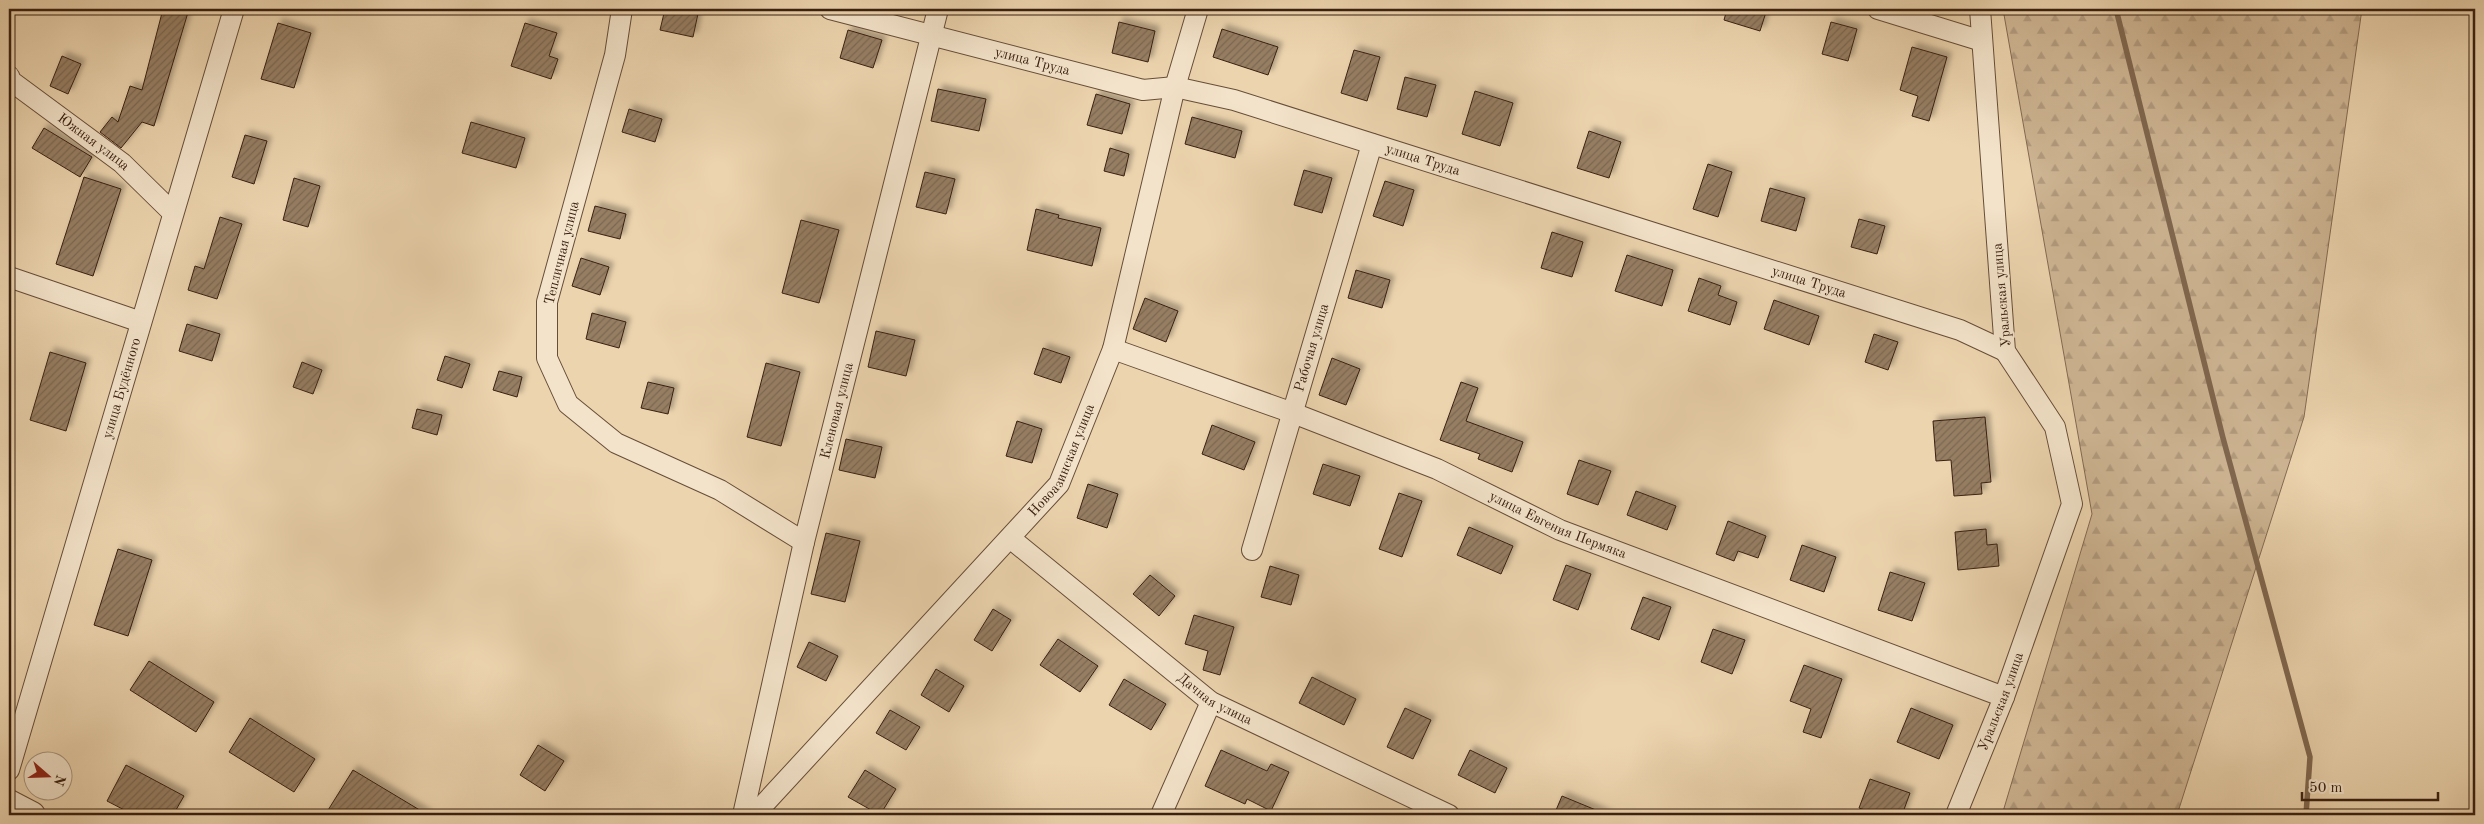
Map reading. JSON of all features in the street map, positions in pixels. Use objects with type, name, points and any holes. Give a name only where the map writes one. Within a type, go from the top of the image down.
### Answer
[{"type":"street","name":"улица Будённого","points":[[9,770],[234,9]]},
{"type":"street","name":"Тепличная улица","points":[[622,9],[615,55],[547,302],[547,358],[568,404],[616,443],[720,490],[804,542]]},
{"type":"street","name":"улица Труда","points":[[830,9],[932,37],[1143,90],[1175,87],[1234,100],[1960,330],[2005,351]]},
{"type":"street","name":"Кленовая улица","points":[[743,815],[804,542],[938,9]]},
{"type":"street","name":"Новоазинская улица","points":[[754,815],[1059,484],[1113,349],[1175,87],[1198,9]]},
{"type":"street","points":[[1878,9],[1982,41]]},
{"type":"street","name":"Уральская улица","points":[[1956,815],[2004,697],[2072,504],[2055,427],[2005,351],[1980,9]]},
{"type":"street","name":"Южная улица","points":[[9,76],[11,81],[122,163],[173,213]]},
{"type":"street","name":"Рабочая улица","points":[[1252,550],[1372,144]]},
{"type":"street","points":[[9,277],[141,322]]},
{"type":"street","name":"улица Евгения Пермяка","points":[[1113,349],[1293,413],[1437,469],[1560,530],[2004,697]]},
{"type":"street","name":"Дачная улица","points":[[1010,538],[1211,702],[1449,815]]},
{"type":"street","points":[[1161,815],[1211,702]]},
{"type":"street","points":[[9,803],[32,815]]},
{"type":"green space","points":[[2003,9],[2362,9],[2304,417],[2177,815],[2002,815],[2092,514]]},
{"type":"building","points":[[163,9],[189,9],[154,126],[142,122],[121,148],[100,132],[112,117],[118,122],[130,86],[142,90]]},
{"type":"building","points":[[665,9],[699,9],[693,37],[660,30]]},
{"type":"building","points":[[1727,9],[1767,9],[1760,31],[1724,20]]},
{"type":"building","points":[[1119,22],[1155,31],[1148,62],[1112,53]]},
{"type":"building","points":[[1831,22],[1857,29],[1848,61],[1822,54]]},
{"type":"building","points":[[278,23],[311,33],[294,88],[261,79]]},
{"type":"building","points":[[525,23],[557,33],[549,56],[558,59],[551,79],[511,66]]},
{"type":"building","points":[[1222,29],[1278,47],[1268,75],[1213,57]]},
{"type":"building","points":[[848,30],[882,40],[873,68],[840,58]]},
{"type":"building","points":[[1912,47],[1947,57],[1929,121],[1912,116],[1918,96],[1900,90]]},
{"type":"building","points":[[1354,50],[1380,57],[1367,101],[1341,93]]},
{"type":"building","points":[[62,56],[81,64],[68,94],[50,86]]},
{"type":"building","points":[[1405,77],[1436,85],[1427,117],[1397,109]]},
{"type":"building","points":[[938,89],[986,99],[979,131],[931,121]]},
{"type":"building","points":[[1475,91],[1513,103],[1500,146],[1462,134]]},
{"type":"building","points":[[1096,94],[1130,104],[1122,134],[1087,125]]},
{"type":"building","points":[[629,109],[662,119],[655,142],[622,132]]},
{"type":"building","points":[[1192,117],[1242,131],[1235,158],[1185,144]]},
{"type":"building","points":[[471,122],[525,138],[516,168],[462,153]]},
{"type":"building","points":[[44,128],[92,157],[80,177],[32,148]]},
{"type":"building","points":[[1589,131],[1621,142],[1609,178],[1577,168]]},
{"type":"building","points":[[245,135],[267,141],[254,184],[232,177]]},
{"type":"building","points":[[1110,148],[1129,154],[1124,176],[1104,171]]},
{"type":"building","points":[[1708,164],[1732,172],[1718,217],[1693,209]]},
{"type":"building","points":[[1304,170],[1332,178],[1322,213],[1294,205]]},
{"type":"building","points":[[925,172],[955,179],[946,214],[916,207]]},
{"type":"building","points":[[84,177],[121,189],[93,276],[56,264]]},
{"type":"building","points":[[294,178],[320,186],[308,227],[283,220]]},
{"type":"building","points":[[1385,181],[1414,190],[1403,226],[1373,216]]},
{"type":"building","points":[[1770,188],[1805,198],[1796,231],[1761,221]]},
{"type":"building","points":[[595,206],[626,214],[620,239],[588,231]]},
{"type":"building","points":[[1036,209],[1059,215],[1058,218],[1101,228],[1092,266],[1027,250]]},
{"type":"building","points":[[220,217],[242,224],[217,299],[188,290],[195,266],[204,269]]},
{"type":"building","points":[[1859,219],[1885,226],[1877,254],[1851,247]]},
{"type":"building","points":[[801,220],[839,230],[819,303],[782,293]]},
{"type":"building","points":[[1552,232],[1583,242],[1572,277],[1541,268]]},
{"type":"building","points":[[1627,255],[1673,270],[1662,306],[1615,291]]},
{"type":"building","points":[[581,258],[609,267],[600,295],[572,286]]},
{"type":"building","points":[[1356,270],[1390,280],[1382,308],[1348,298]]},
{"type":"building","points":[[1699,278],[1721,286],[1718,295],[1737,302],[1730,325],[1688,311]]},
{"type":"building","points":[[1145,298],[1178,311],[1166,342],[1133,329]]},
{"type":"building","points":[[1774,300],[1819,316],[1809,345],[1764,329]]},
{"type":"building","points":[[592,313],[626,322],[619,348],[586,339]]},
{"type":"building","points":[[187,324],[220,334],[212,361],[179,351]]},
{"type":"building","points":[[876,331],[915,340],[906,376],[868,367]]},
{"type":"building","points":[[1874,334],[1898,342],[1888,370],[1865,362]]},
{"type":"building","points":[[1043,348],[1070,357],[1061,383],[1034,374]]},
{"type":"building","points":[[50,352],[86,363],[66,431],[30,420]]},
{"type":"building","points":[[445,356],[470,364],[462,388],[437,380]]},
{"type":"building","points":[[1332,358],[1360,369],[1346,405],[1319,395]]},
{"type":"building","points":[[302,362],[322,370],[313,394],[293,387]]},
{"type":"building","points":[[766,363],[800,372],[781,446],[747,437]]},
{"type":"building","points":[[499,371],[522,377],[517,397],[493,390]]},
{"type":"building","points":[[648,382],[674,388],[668,414],[641,408]]},
{"type":"building","points":[[1461,382],[1478,388],[1466,421],[1523,442],[1512,472],[1478,459],[1480,454],[1440,440]]},
{"type":"building","points":[[417,409],[442,415],[437,435],[412,428]]},
{"type":"building","points":[[1985,417],[1991,482],[1981,483],[1982,494],[1954,496],[1951,460],[1936,461],[1933,421]]},
{"type":"building","points":[[1017,421],[1042,429],[1032,463],[1006,456]]},
{"type":"building","points":[[1212,425],[1255,442],[1244,470],[1202,454]]},
{"type":"building","points":[[846,439],[882,447],[875,478],[839,470]]},
{"type":"building","points":[[1579,460],[1611,471],[1598,505],[1567,494]]},
{"type":"building","points":[[1323,464],[1360,476],[1350,506],[1313,494]]},
{"type":"building","points":[[1088,484],[1118,494],[1107,528],[1077,518]]},
{"type":"building","points":[[1636,491],[1676,506],[1667,530],[1627,515]]},
{"type":"building","points":[[1399,493],[1422,501],[1402,557],[1379,549]]},
{"type":"building","points":[[1728,521],[1766,536],[1758,558],[1738,551],[1734,561],[1716,554]]},
{"type":"building","points":[[1469,527],[1513,546],[1501,574],[1457,555]]},
{"type":"building","points":[[1986,529],[1987,545],[1997,544],[1999,566],[1958,570],[1955,532]]},
{"type":"building","points":[[826,533],[860,541],[845,602],[811,594]]},
{"type":"building","points":[[1802,545],[1836,557],[1824,592],[1790,580]]},
{"type":"building","points":[[118,549],[152,560],[128,636],[94,625]]},
{"type":"building","points":[[1566,565],[1591,574],[1578,610],[1553,600]]},
{"type":"building","points":[[1270,566],[1299,575],[1291,605],[1261,597]]},
{"type":"building","points":[[1890,572],[1925,583],[1912,621],[1878,610]]},
{"type":"building","points":[[1150,575],[1175,596],[1159,616],[1133,594]]},
{"type":"building","points":[[1643,597],[1671,607],[1659,640],[1631,629]]},
{"type":"building","points":[[993,609],[1011,620],[992,651],[974,640]]},
{"type":"building","points":[[1194,615],[1234,627],[1220,675],[1203,670],[1208,651],[1185,644]]},
{"type":"building","points":[[1713,629],[1745,640],[1732,674],[1701,662]]},
{"type":"building","points":[[1058,639],[1098,666],[1080,692],[1040,665]]},
{"type":"building","points":[[809,642],[838,656],[826,681],[797,667]]},
{"type":"building","points":[[149,661],[214,702],[196,732],[130,690]]},
{"type":"building","points":[[1804,665],[1842,679],[1821,738],[1803,732],[1811,709],[1790,701]]},
{"type":"building","points":[[936,669],[964,686],[949,712],[921,695]]},
{"type":"building","points":[[1312,677],[1356,699],[1344,725],[1299,703]]},
{"type":"building","points":[[1124,679],[1166,704],[1151,730],[1109,705]]},
{"type":"building","points":[[1405,708],[1431,720],[1413,759],[1387,747]]},
{"type":"building","points":[[1911,708],[1953,725],[1939,759],[1897,742]]},
{"type":"building","points":[[890,710],[920,727],[906,750],[876,733]]},
{"type":"building","points":[[250,718],[315,759],[294,792],[229,752]]},
{"type":"building","points":[[538,745],[564,761],[545,791],[520,775]]},
{"type":"building","points":[[1221,750],[1267,771],[1271,764],[1289,772],[1271,811],[1247,799],[1245,804],[1205,786]]},
{"type":"building","points":[[1470,750],[1507,768],[1495,793],[1458,775]]},
{"type":"building","points":[[126,765],[184,796],[173,815],[134,815],[107,801]]},
{"type":"building","points":[[353,770],[428,815],[325,815]]},
{"type":"building","points":[[865,770],[896,789],[880,815],[848,797]]},
{"type":"building","points":[[1870,779],[1910,793],[1902,815],[1880,815],[1859,808]]},
{"type":"building","points":[[1562,796],[1608,815],[1554,815]]},
{"type":"waterway","points":[[2116,9],[2223,438],[2310,757],[2306,815]]}]
